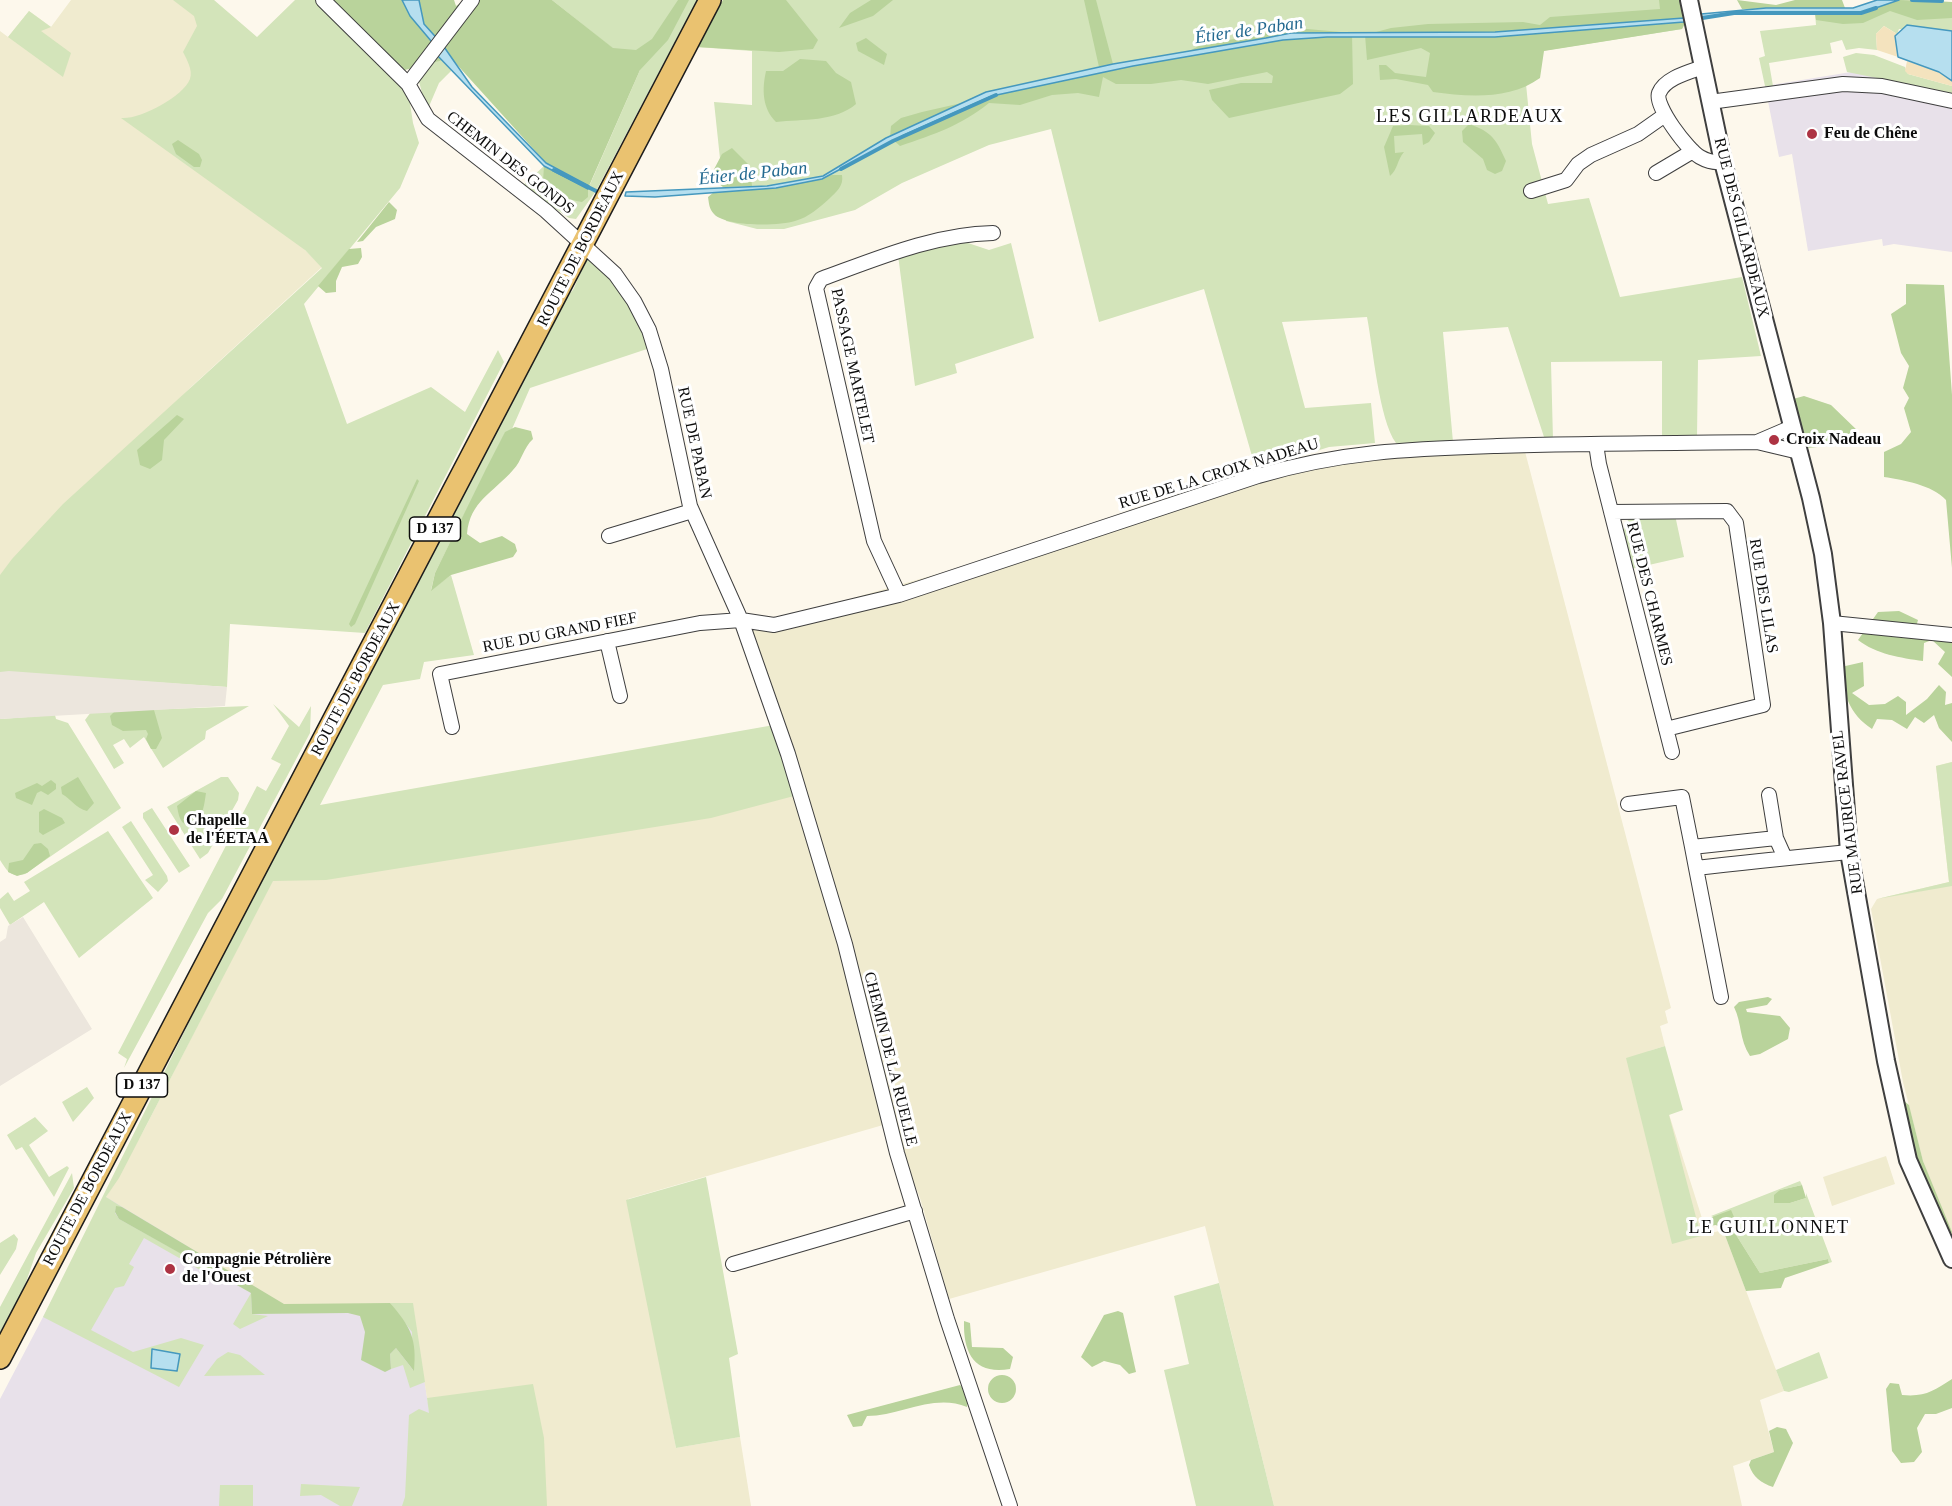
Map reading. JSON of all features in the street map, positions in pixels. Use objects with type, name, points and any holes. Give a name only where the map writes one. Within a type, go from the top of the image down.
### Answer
[{"type":"main road","name":"ROUTE DE BORDEAUX","points":[[0,1358],[710,0]]},
{"type":"street","name":"CHEMIN DES GONDS","points":[[322,0],[408,84],[428,120],[546,211],[615,274]]},
{"type":"street","points":[[408,84],[472,0]]},
{"type":"street","name":"RUE DES GILLARDEAUX","points":[[1691,6],[1723,162],[1792,427]]},
{"type":"street","points":[[1702,67],[1677,78],[1660,91],[1658,102],[1665,115],[1694,152],[1716,163],[1723,162]]},
{"type":"street","points":[[1710,102],[1843,84],[1882,86],[1952,101]]},
{"type":"street","points":[[1531,191],[1566,180],[1578,164],[1591,155],[1638,134],[1665,115]]},
{"type":"street","points":[[1656,173],[1694,152]]},
{"type":"street","name":"PASSAGE MARTELET","points":[[899,595],[874,541],[816,288],[821,279],[894,252],[969,233],[993,233]]},
{"type":"street","name":"RUE DE PABAN","points":[[615,274],[634,301],[650,330],[692,511],[741,620]]},
{"type":"street","points":[[1757,442],[1792,427]]},
{"type":"street","name":"RUE MAURICE RAVEL","points":[[1792,427],[1823,554],[1832,623],[1849,852],[1899,1125],[1923,1198],[1952,1259]]},
{"type":"street","points":[[1757,442],[1799,452]]},
{"type":"street","name":"RUE DE LA CROIX NADEAU","points":[[741,620],[774,625],[899,595],[1258,476],[1315,460],[1387,450],[1757,442]]},
{"type":"street","name":"RUE DES CHARMES","points":[[1596,444],[1672,752]]},
{"type":"street","points":[[609,536],[692,511]]},
{"type":"street","name":"RUE DES LILAS","points":[[1611,512],[1727,511],[1736,524],[1763,705],[1666,729]]},
{"type":"street","name":"RUE DU GRAND FIEF","points":[[452,727],[440,674],[700,623],[741,620]]},
{"type":"street","name":"CHEMIN DE LA RUELLE","points":[[741,620],[782,734],[841,933],[894,1142],[947,1319],[1010,1506]]},
{"type":"street","points":[[1832,623],[1952,635]]},
{"type":"street","points":[[607,641],[620,696]]},
{"type":"street","points":[[1769,795],[1776,838],[1785,858]]},
{"type":"street","points":[[1628,804],[1682,797],[1721,998]]},
{"type":"street","points":[[1692,847],[1776,838]]},
{"type":"street","points":[[1696,868],[1849,852]]},
{"type":"street","points":[[733,1264],[915,1211]]},
{"type":"shaded area","points":[[71,0],[214,0],[305,250],[322,267],[191,387],[0,593],[0,31],[8,37],[29,11],[51,27]]},
{"type":"shaded area","points":[[1851,72],[1952,93],[1952,252],[1894,244],[1883,246],[1882,239],[1808,251],[1792,154],[1779,157],[1765,86]]},
{"type":"shaded area","points":[[1523,444],[1671,1008],[1665,1011],[1668,1023],[1660,1026],[1665,1046],[1649,1051],[1707,1234],[1723,1230],[1784,1391],[1760,1400],[1774,1452],[1733,1466],[1742,1506],[1274,1506],[1205,1226],[949,1299],[920,1198],[884,1109],[879,1111],[883,1125],[628,1199],[676,1448],[740,1437],[751,1506],[540,1506],[432,1398],[427,1398],[413,1307],[298,1313],[106,1197],[145,1128],[272,881],[782,744],[744,629],[1286,475],[1335,464]]},
{"type":"shaded area","points":[[0,672],[227,687],[225,706],[0,719]]},
{"type":"shaded area","points":[[1952,762],[1952,1236],[1950,1236],[1923,1161],[1903,1082],[1871,909],[1877,899],[1949,882],[1936,766]]},
{"type":"shaded area","points":[[23,917],[92,1029],[0,1086],[0,942],[6,938],[8,926]]},
{"type":"shaded area","points":[[1886,1156],[1895,1184],[1832,1206],[1823,1177]]},
{"type":"shaded area","points":[[106,1197],[413,1303],[440,1484],[419,1506],[0,1506],[0,1399]]},
{"type":"green space","points":[[173,0],[214,0],[257,37],[295,0],[322,0],[408,90],[413,123],[419,143],[400,188],[304,304],[347,424],[431,387],[465,412],[498,350],[504,362],[365,633],[230,624],[227,687],[0,672],[0,575],[12,559],[63,504],[322,268],[305,250],[121,118],[129,118],[160,106],[179,93],[190,79],[190,69],[183,52],[197,26],[194,16]]},
{"type":"green space","points":[[327,0],[454,0],[456,6],[465,0],[552,0],[613,48],[636,50],[652,39],[678,0],[689,0],[668,40],[640,70],[589,186],[546,163],[451,58],[401,71]]},
{"type":"green space","points":[[552,0],[697,0],[596,191],[576,219],[569,218],[522,186],[544,166],[588,189],[640,70]]},
{"type":"green space","points":[[723,0],[1680,0],[1684,18],[1495,32],[1356,33],[1491,35],[1686,21],[1682,29],[1523,54],[1532,144],[1548,204],[1589,198],[1620,297],[1742,277],[1761,356],[1698,360],[1697,438],[1662,436],[1662,361],[1551,362],[1553,440],[1545,440],[1508,327],[1443,332],[1453,442],[1396,443],[1385,418],[1381,401],[1367,317],[1282,322],[1305,408],[1371,403],[1375,443],[1329,447],[1256,470],[1204,289],[1099,322],[1051,129],[989,145],[902,183],[855,210],[784,229],[757,229],[726,221],[723,190],[776,188],[822,179],[888,143],[992,96],[1131,64],[1292,36],[1353,35],[1352,33],[1291,33],[1108,65],[986,92],[886,138],[823,176],[767,186],[723,187],[714,102],[752,105],[752,51],[697,47]]},
{"type":"green space","points":[[723,0],[786,0],[818,40],[813,49],[779,52],[697,47]]},
{"type":"green space","points":[[871,0],[893,0],[873,16],[839,28],[850,13]]},
{"type":"green space","points":[[1084,0],[1096,0],[1113,64],[1099,67]]},
{"type":"green space","points":[[1659,0],[1680,0],[1686,21],[1682,29],[1544,51],[1540,78],[1516,90],[1502,93],[1474,96],[1446,94],[1433,92],[1428,85],[1396,79],[1380,80],[1379,65],[1386,65],[1395,73],[1426,77],[1430,53],[1421,48],[1367,60],[1365,35],[1391,28],[1428,24],[1523,22],[1540,25],[1550,17],[1660,9]]},
{"type":"green space","points":[[1737,0],[1776,5],[1795,0],[1842,0],[1845,8],[1742,9]]},
{"type":"green space","points":[[1899,0],[1952,2],[1952,31],[1899,29],[1897,34],[1884,26],[1876,34],[1877,50],[1859,48],[1846,50],[1842,40],[1830,43],[1832,53],[1769,63],[1773,86],[1765,86],[1759,58],[1765,56],[1760,31],[1816,25],[1815,13],[1861,13]]},
{"type":"green space","points":[[1899,0],[1952,2],[1952,18],[1917,20],[1890,11],[1863,23],[1843,24],[1816,20],[1815,13],[1861,13]]},
{"type":"green space","points":[[29,11],[51,27],[41,31],[71,53],[63,77],[8,37]]},
{"type":"green space","points":[[1296,28],[1352,33],[1353,84],[1340,94],[1229,118],[1212,100],[1209,90],[1241,83],[1272,83],[1273,76],[1267,72],[1208,84],[1181,80],[1151,84],[1116,84],[1103,77],[1099,97],[1078,93],[1052,95],[1020,105],[989,103],[957,124],[913,142],[900,146],[890,137],[891,126],[901,118],[922,112],[1187,52],[1201,45]]},
{"type":"green space","points":[[866,38],[887,54],[884,65],[858,51],[856,43]]},
{"type":"green space","points":[[1856,53],[1874,55],[1905,67],[1908,74],[1952,86],[1952,93],[1847,72],[1843,57]]},
{"type":"green space","points":[[800,59],[826,61],[836,73],[851,82],[856,104],[848,110],[829,117],[776,122],[768,111],[764,98],[766,71],[783,71]]},
{"type":"green space","points":[[442,60],[452,70],[439,83],[427,111],[418,78],[423,65]]},
{"type":"green space","points":[[1469,124],[1488,133],[1496,142],[1506,161],[1502,171],[1495,174],[1487,170],[1483,159],[1463,142],[1462,131]]},
{"type":"green space","points":[[1393,126],[1429,126],[1435,133],[1429,142],[1423,145],[1422,134],[1394,136],[1395,153],[1404,152],[1390,176],[1384,147]]},
{"type":"green space","points":[[178,140],[199,154],[202,160],[200,167],[194,167],[176,154],[172,144]]},
{"type":"green space","points":[[732,148],[750,166],[752,186],[723,187],[710,177],[722,154]]},
{"type":"green space","points":[[544,166],[588,189],[588,197],[582,202],[571,200],[556,192],[543,181]]},
{"type":"green space","points":[[832,175],[842,175],[841,186],[837,191],[814,212],[795,221],[777,224],[741,223],[720,218],[711,210],[708,197],[714,192],[776,188]]},
{"type":"green space","points":[[389,202],[397,210],[395,219],[376,227],[363,241],[357,242]]},
{"type":"green space","points":[[959,240],[989,250],[1011,243],[1034,338],[955,364],[957,373],[915,386],[898,255]]},
{"type":"green space","points":[[361,248],[362,257],[358,264],[342,267],[336,281],[336,292],[326,293],[318,286],[349,249]]},
{"type":"green space","points":[[587,258],[606,273],[637,314],[650,348],[530,388],[512,429],[505,433],[435,573],[431,590],[451,575],[474,655],[424,662],[420,679],[383,685],[320,805],[774,725],[794,796],[711,818],[326,880],[273,881],[119,1178],[106,1197],[122,1207],[116,1207],[115,1213],[119,1219],[204,1266],[202,1271],[144,1238],[129,1264],[134,1267],[124,1286],[115,1288],[91,1330],[133,1352],[181,1338],[204,1345],[179,1387],[43,1317],[255,889],[556,307],[573,290]]},
{"type":"green space","points":[[1906,284],[1944,285],[1952,395],[1952,568],[1946,500],[1926,487],[1884,477],[1884,452],[1901,444],[1911,432],[1904,408],[1909,398],[1903,388],[1909,366],[1901,353],[1891,314],[1906,304]]},
{"type":"green space","points":[[1804,396],[1831,405],[1859,432],[1859,443],[1807,448],[1793,399]]},
{"type":"green space","points":[[177,415],[184,419],[164,440],[162,460],[150,469],[140,465],[137,450]]},
{"type":"green space","points":[[515,427],[531,431],[533,439],[516,466],[478,505],[469,523],[467,534],[480,543],[502,536],[515,544],[517,551],[513,557],[451,575],[431,591],[435,573],[486,469],[505,432]]},
{"type":"green space","points":[[417,479],[419,481],[355,624],[351,627],[349,624]]},
{"type":"green space","points":[[1675,515],[1684,557],[1631,569],[1622,535],[1628,520],[1634,517]]},
{"type":"green space","points":[[1899,611],[1918,620],[1916,627],[1947,634],[1952,627],[1952,677],[1938,664],[1945,652],[1932,640],[1924,643],[1923,661],[1881,652],[1858,640],[1878,612]]},
{"type":"green space","points":[[1863,662],[1864,686],[1852,693],[1869,705],[1885,704],[1898,696],[1906,702],[1906,715],[1927,699],[1939,685],[1946,692],[1945,705],[1952,703],[1952,742],[1939,728],[1934,715],[1924,723],[1915,717],[1907,729],[1892,720],[1877,719],[1872,729],[1864,723],[1849,702],[1843,686],[1841,667]]},
{"type":"green space","points":[[273,704],[299,727],[311,706],[310,733],[222,899],[208,913],[124,1068],[127,1059],[118,1053],[257,786],[266,791],[281,764],[271,759],[289,726]]},
{"type":"green space","points":[[249,706],[206,731],[205,739],[163,768],[144,737],[130,748],[124,739],[113,745],[124,763],[114,769],[85,720],[91,712]]},
{"type":"green space","points":[[154,710],[162,738],[156,749],[151,749],[146,739],[148,734],[146,730],[123,731],[112,725],[110,716],[115,711]]},
{"type":"green space","points":[[55,715],[56,719],[68,723],[121,808],[25,874],[16,875],[7,870],[0,860],[0,719]]},
{"type":"green space","points":[[1952,762],[1952,886],[1877,899],[1949,882],[1936,766]]},
{"type":"green space","points":[[78,777],[94,803],[87,811],[62,794],[61,787]]},
{"type":"green space","points":[[221,777],[228,777],[239,793],[238,800],[208,853],[200,859],[167,807]]},
{"type":"green space","points":[[51,780],[56,784],[56,789],[48,795],[41,791],[37,793],[32,805],[16,798],[15,793],[37,783],[42,786]]},
{"type":"green space","points":[[196,791],[206,793],[204,807],[191,827],[181,820],[177,806]]},
{"type":"green space","points":[[152,808],[190,866],[179,873],[143,818],[143,813]]},
{"type":"green space","points":[[44,809],[62,818],[65,823],[43,835],[39,832],[39,812]]},
{"type":"green space","points":[[131,821],[167,876],[168,881],[158,892],[145,880],[153,875],[122,827]]},
{"type":"green space","points":[[108,831],[153,898],[79,958],[44,902],[10,925],[0,908],[0,899],[8,892],[14,901],[30,891],[24,882]]},
{"type":"green space","points":[[41,843],[48,849],[50,856],[27,873],[17,876],[8,872],[9,863],[23,860],[34,844]]},
{"type":"green space","points":[[1768,997],[1772,999],[1767,1005],[1746,1009],[1747,1012],[1780,1016],[1790,1028],[1788,1039],[1760,1054],[1750,1056],[1734,1007],[1739,1002]]},
{"type":"green space","points":[[1665,1046],[1683,1110],[1669,1115],[1701,1236],[1672,1244],[1626,1058]]},
{"type":"green space","points":[[87,1087],[94,1098],[73,1122],[62,1102]]},
{"type":"green space","points":[[1904,1101],[1909,1105],[1923,1161],[1952,1232],[1950,1236],[1909,1151],[1901,1107]]},
{"type":"green space","points":[[35,1117],[48,1131],[29,1145],[49,1177],[67,1166],[69,1168],[54,1197],[22,1147],[16,1150],[7,1135]]},
{"type":"green space","points":[[72,1173],[74,1188],[36,1253],[25,1285],[0,1333],[0,1307]]},
{"type":"green space","points":[[706,1177],[738,1354],[729,1358],[740,1437],[676,1448],[626,1200]]},
{"type":"green space","points":[[1800,1181],[1802,1185],[1780,1190],[1774,1202],[1790,1203],[1806,1198],[1806,1193],[1832,1262],[1829,1263],[1828,1259],[1760,1273],[1728,1222],[1711,1216]]},
{"type":"green space","points":[[1802,1185],[1806,1198],[1790,1203],[1774,1203],[1774,1195],[1780,1190]]},
{"type":"green space","points":[[116,1206],[122,1207],[284,1304],[390,1303],[411,1334],[414,1371],[396,1348],[390,1354],[391,1369],[385,1372],[361,1360],[365,1332],[360,1316],[348,1313],[252,1314],[251,1293],[119,1219],[115,1212]]},
{"type":"green space","points":[[1731,1210],[1734,1217],[1728,1222],[1760,1273],[1828,1259],[1829,1263],[1785,1278],[1781,1288],[1746,1291],[1723,1230],[1716,1225],[1709,1226],[1704,1220]]},
{"type":"green space","points":[[14,1234],[18,1239],[16,1249],[0,1275],[0,1243]]},
{"type":"green space","points":[[1219,1283],[1274,1506],[1196,1506],[1164,1370],[1189,1364],[1174,1296]]},
{"type":"green space","points":[[251,1293],[252,1314],[268,1316],[240,1329],[233,1324]]},
{"type":"green space","points":[[390,1303],[413,1303],[425,1382],[410,1388],[403,1365],[391,1369],[390,1354],[396,1348],[413,1370],[412,1332]]},
{"type":"green space","points":[[1118,1311],[1123,1313],[1136,1372],[1129,1374],[1120,1365],[1104,1361],[1092,1367],[1081,1357],[1104,1315]]},
{"type":"green space","points":[[964,1321],[970,1323],[972,1347],[1003,1348],[1013,1357],[1010,1369],[988,1369],[974,1360],[966,1343]]},
{"type":"green space","points":[[228,1352],[240,1355],[265,1375],[204,1376],[217,1359]]},
{"type":"green space","points":[[1819,1352],[1828,1378],[1789,1392],[1784,1391],[1776,1370]]},
{"type":"green space","points":[[1002,1375],[1012,1379],[1016,1389],[1012,1399],[1002,1403],[992,1399],[988,1389],[992,1379]]},
{"type":"green space","points":[[1952,1379],[1952,1408],[1936,1414],[1925,1414],[1917,1428],[1922,1452],[1914,1462],[1901,1463],[1892,1451],[1886,1389],[1890,1383],[1899,1384],[1902,1395],[1917,1395],[1934,1390]]},
{"type":"green space","points":[[533,1384],[544,1438],[547,1506],[402,1506],[405,1497],[409,1415],[419,1409],[429,1413],[427,1398]]},
{"type":"green space","points":[[960,1385],[968,1401],[967,1407],[955,1403],[930,1404],[867,1416],[862,1426],[853,1427],[847,1415]]},
{"type":"green space","points":[[1777,1427],[1786,1429],[1793,1443],[1773,1487],[1758,1479],[1749,1465],[1751,1460],[1774,1452],[1769,1431]]},
{"type":"green space","points":[[301,1484],[360,1487],[352,1506],[340,1506],[321,1495],[300,1496]]},
{"type":"green space","points":[[220,1485],[253,1485],[253,1506],[219,1506]]},
{"type":"sand","points":[[1884,26],[1897,34],[1898,57],[1877,50],[1876,34]]},
{"type":"sand","points":[[1907,61],[1939,72],[1952,81],[1952,86],[1908,74],[1905,71]]},
{"type":"water","points":[[402,0],[419,0],[424,24],[442,44],[472,87],[546,163],[589,186],[588,189],[544,166],[434,52],[437,48],[410,16]]},
{"type":"water","points":[[1877,0],[1899,0],[1861,13],[1734,12],[1702,18],[1701,14],[1766,8],[1853,8]]},
{"type":"water","points":[[1684,18],[1684,22],[1495,37],[1327,37],[1283,40],[1133,66],[992,96],[904,135],[822,179],[776,188],[655,197],[625,196],[626,192],[767,186],[823,176],[886,138],[986,92],[1113,64],[1291,33],[1495,32]]},
{"type":"water","points":[[1907,25],[1952,31],[1952,81],[1939,72],[1898,57],[1895,36]]},
{"type":"water","points":[[152,1349],[180,1354],[177,1371],[151,1368]]},
{"type":"waterway","name":"Étier de Paban","points":[[1912,0],[1942,1]]},
{"type":"waterway","name":"Étier de Paban","points":[[1696,19],[1734,13],[1861,13],[1876,8]]},
{"type":"waterway","name":"Étier de Paban","points":[[841,169],[893,141],[996,95]]},
{"type":"waterway","name":"Étier de Paban","points":[[554,170],[596,191]]},
{"type":"place","name":"Feu de Chêne","points":[[1812,134]]},
{"type":"place","name":"Croix Nadeau","points":[[1774,440]]},
{"type":"place","name":"Chapelle de l'ÉETAA","points":[[174,830]]},
{"type":"place","name":"Compagnie Pétrolière de l'Ouest","points":[[170,1269]]},
{"type":"district","name":"LES GILLARDEAUX","points":[[1470,117]]},
{"type":"district","name":"LE GUILLONNET","points":[[1769,1228]]}]
